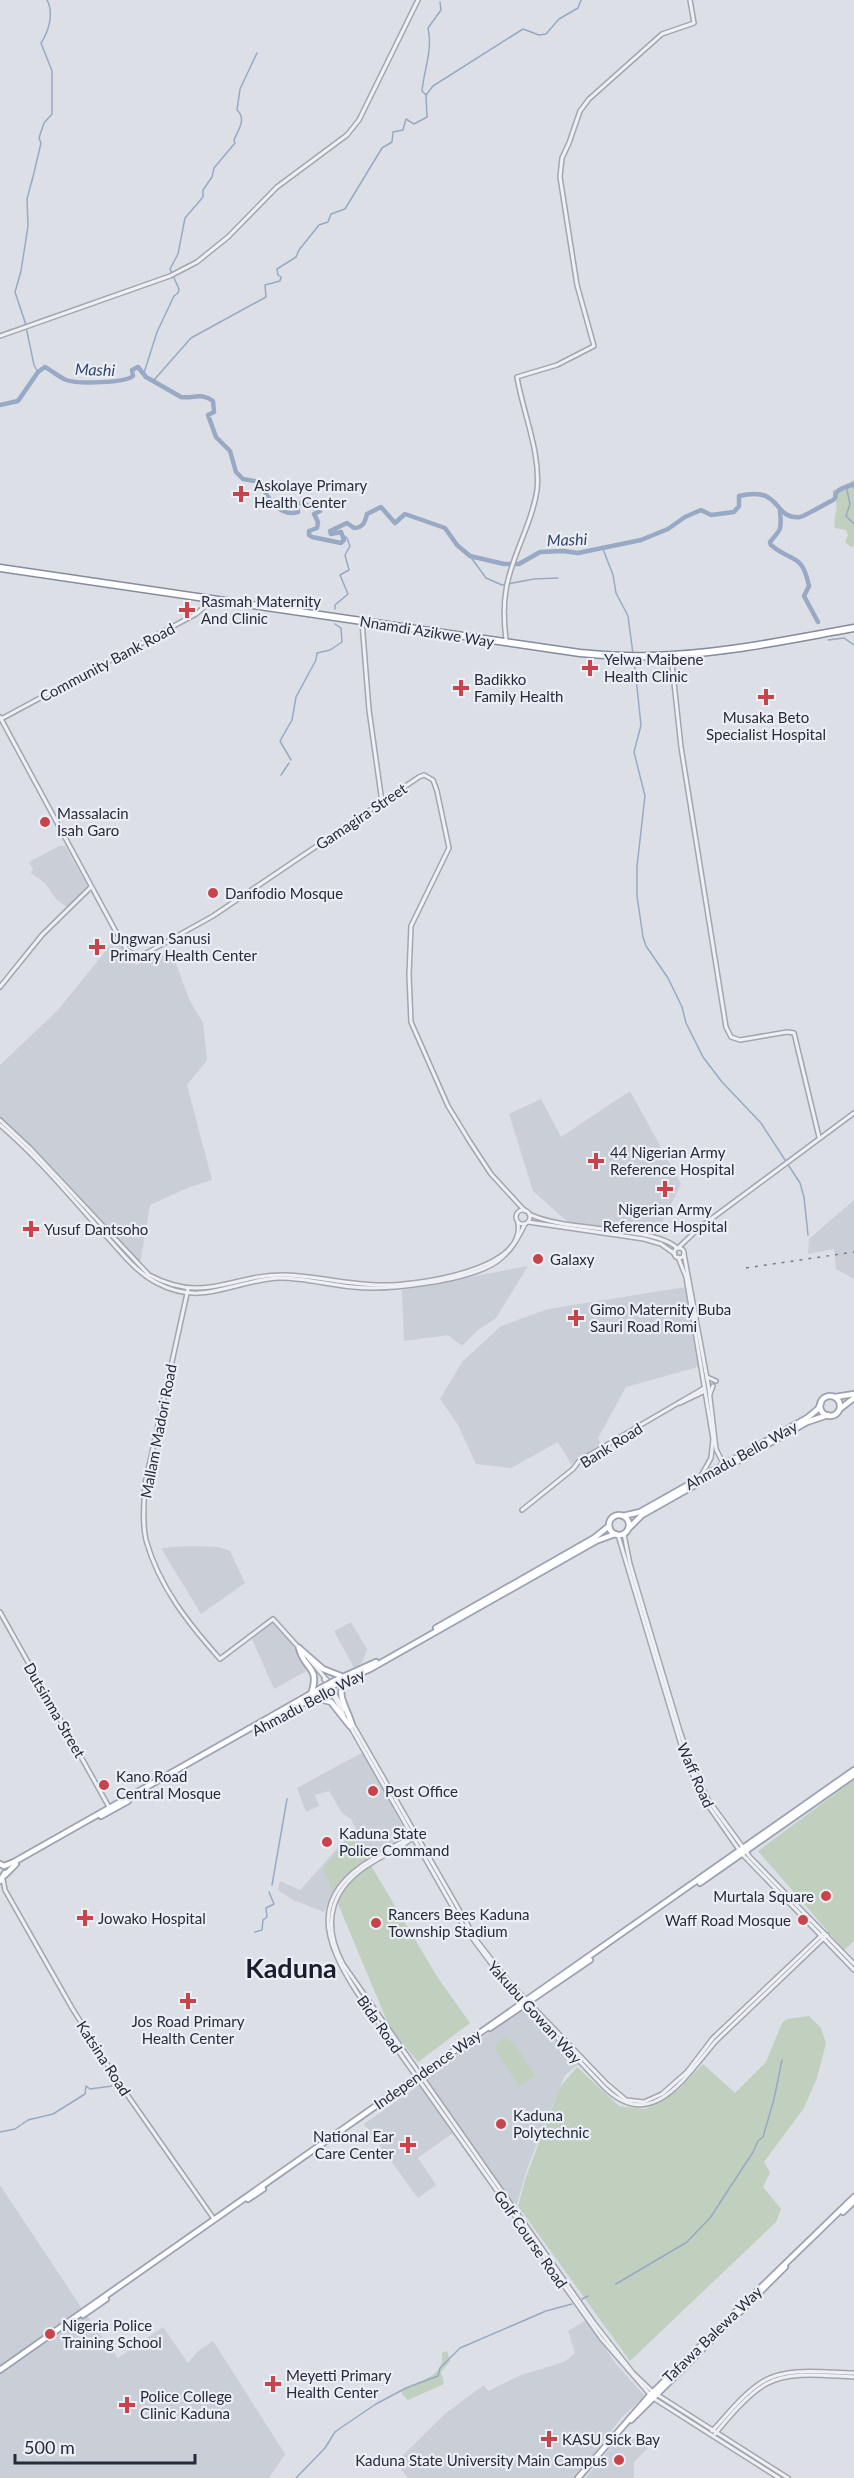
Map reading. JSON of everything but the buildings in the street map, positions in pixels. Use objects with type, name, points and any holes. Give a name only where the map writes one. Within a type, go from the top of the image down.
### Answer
[{"type":"highway","name":"Nnamdi Azikwe Way","points":[[0,566],[206,598],[506,640],[602,652],[671,653]]},
{"type":"highway","name":"Nnamdi Azikwe Way","points":[[0,566],[580,653],[625,656],[671,653],[854,626]]},
{"type":"main road","points":[[854,1396],[835,1414],[828,1415],[822,1411],[821,1403],[826,1397],[854,1396]]},
{"type":"main road","points":[[835,1397],[839,1403],[839,1410]]},
{"type":"main road","name":"Ahmadu Bello Way","points":[[623,1516],[640,1512],[807,1418],[821,1403]]},
{"type":"main road","name":"Ahmadu Bello Way","points":[[629,1528],[642,1515],[807,1422],[828,1415]]},
{"type":"main road","points":[[623,1516],[629,1522],[629,1528],[624,1534],[616,1535],[609,1526],[613,1517],[623,1516]]},
{"type":"main road","name":"Ahmadu Bello Way","points":[[345,1678],[594,1538],[609,1526]]},
{"type":"main road","name":"Ahmadu Bello Way","points":[[2,1880],[15,1865],[335,1682],[370,1669],[596,1541],[616,1535]]},
{"type":"main road","points":[[299,1648],[323,1669],[345,1678],[340,1695],[351,1725]]},
{"type":"main road","points":[[299,1648],[314,1671],[315,1683],[312,1696],[332,1702],[351,1725]]},
{"type":"main road","name":"Ahmadu Bello Way","points":[[0,1864],[4,1866],[14,1862],[312,1696]]},
{"type":"main road","name":"Independence Way","points":[[0,2372],[854,1770]]},
{"type":"main road","name":"Independence Way","points":[[742,1849],[854,1775]]},
{"type":"main road","points":[[742,1849],[748,1858]]},
{"type":"main road","points":[[742,1849],[748,1858]]},
{"type":"main road","points":[[0,1864],[5,1870],[2,1880]]},
{"type":"main road","name":"Independence Way","points":[[0,2372],[418,2077]]},
{"type":"main road","name":"Tafawa Balewa Way","points":[[579,2478],[653,2395],[854,2197]]},
{"type":"main road","name":"Tafawa Balewa Way","points":[[653,2395],[854,2201]]},
{"type":"street","points":[[0,336],[176,273],[216,248],[277,188],[346,135],[359,120],[418,0]]},
{"type":"street","points":[[506,640],[504,617],[507,582],[533,508],[537,481],[536,460],[517,376],[557,365],[594,346],[576,285],[560,177],[562,158],[572,136],[579,111],[589,99],[662,34],[694,23],[690,0]]},
{"type":"street","name":"Community Bank Road","points":[[0,718],[196,614],[203,608],[206,598]]},
{"type":"street","points":[[362,620],[369,710],[382,801]]},
{"type":"street","points":[[671,653],[681,747],[726,1028],[731,1036],[740,1040],[794,1033],[819,1137]]},
{"type":"street","name":"Gamagira Street","points":[[0,718],[128,952],[141,956],[213,916],[424,775],[433,780],[449,848],[411,926],[409,946],[411,1022],[448,1106],[491,1174],[525,1210]]},
{"type":"street","points":[[0,987],[42,935],[91,887]]},
{"type":"street","points":[[676,1256],[678,1248],[699,1228],[854,1113]]},
{"type":"street","points":[[0,1120],[34,1152],[148,1275],[166,1284],[188,1289],[204,1289],[271,1275],[384,1285],[466,1272],[488,1265],[504,1253],[517,1233],[518,1222],[515,1217],[517,1212],[525,1210],[529,1214],[557,1223],[655,1237],[684,1253]]},
{"type":"street","points":[[0,1125],[52,1176],[135,1266],[156,1283],[187,1294],[203,1294],[278,1278],[355,1288],[384,1289],[477,1272],[494,1264],[514,1244],[529,1214]]},
{"type":"street","name":"Gamagira Street","points":[[513,1198],[517,1212]]},
{"type":"street","points":[[518,1222],[644,1239],[661,1244],[676,1256],[686,1275],[705,1378],[712,1432],[712,1452],[708,1466],[697,1480]]},
{"type":"street","points":[[687,1240],[684,1253],[717,1452],[722,1461],[730,1461]]},
{"type":"street","points":[[676,1256],[684,1253]]},
{"type":"street","name":"Mallam Madori Road","points":[[188,1289],[145,1484],[144,1524],[147,1542],[168,1592],[195,1630],[220,1659],[273,1619]]},
{"type":"street","points":[[705,1378],[716,1381]]},
{"type":"street","points":[[705,1378],[699,1393],[708,1397]]},
{"type":"street","points":[[708,1397],[713,1386]]},
{"type":"street","name":"Bank Road","points":[[522,1510],[579,1461],[705,1389]]},
{"type":"street","name":"Waff Road","points":[[624,1534],[628,1556],[687,1757]]},
{"type":"street","name":"Waff Road","points":[[616,1535],[687,1757],[705,1801],[742,1849]]},
{"type":"street","name":"Dutsinma Street","points":[[0,1612],[110,1808]]},
{"type":"street","name":"Yakubu Gowan Way","points":[[273,1619],[322,1675],[464,1927],[491,1966],[608,2092],[625,2104],[644,2106],[659,2100],[689,2074],[716,2041],[824,1935]]},
{"type":"street","name":"Bida Road","points":[[414,1836],[362,1865],[349,1877],[334,1896],[328,1911],[327,1923],[332,1949],[341,1965],[418,2077]]},
{"type":"street","points":[[748,1858],[818,1932],[824,1935],[854,1970]]},
{"type":"street","points":[[748,1858],[854,1964]]},
{"type":"street","name":"Katsina Road","points":[[2,1880],[5,1890]]},
{"type":"street","name":"Katsina Road","points":[[2,1880],[5,1890],[72,2008],[118,2080],[214,2219]]},
{"type":"street","points":[[818,1932],[818,1941],[828,1942]]},
{"type":"street","name":"Golf Course Road","points":[[418,2077],[602,2337],[653,2395]]},
{"type":"street","points":[[714,2432],[763,2381],[791,2372],[854,2375]]},
{"type":"street","points":[[653,2395],[788,2478]]},
{"type":"street","points":[[653,2395],[779,2478]]},
{"type":"shaded area","points":[[59,846],[65,846],[88,887],[67,907],[56,899],[45,883],[31,873],[33,869],[29,862]]},
{"type":"shaded area","points":[[117,937],[136,965],[171,950],[189,999],[203,1023],[207,1060],[187,1085],[212,1180],[150,1205],[140,1264],[0,1120],[0,1065],[58,1010]]},
{"type":"shaded area","name":"44 Nigerian Army Reference Hospital","points":[[630,1091],[681,1184],[656,1235],[569,1223],[533,1191],[509,1114],[541,1099],[561,1137]]},
{"type":"shaded area","points":[[854,1200],[854,1279],[836,1269],[834,1249],[808,1254],[809,1239]]},
{"type":"shaded area","points":[[528,1266],[496,1318],[478,1330],[462,1346],[448,1335],[404,1341],[402,1290]]},
{"type":"shaded area","points":[[686,1287],[698,1367],[626,1387],[598,1438],[601,1444],[571,1464],[558,1442],[511,1468],[476,1464],[458,1425],[440,1399],[462,1362],[501,1326],[548,1309]]},
{"type":"shaded area","points":[[219,1547],[230,1551],[245,1583],[201,1614],[161,1548]]},
{"type":"shaded area","points":[[274,1621],[310,1669],[274,1689],[251,1637]]},
{"type":"shaded area","points":[[351,1622],[367,1649],[362,1663],[354,1668],[334,1631]]},
{"type":"shaded area","points":[[363,1752],[408,1836],[359,1864],[346,1875],[332,1895],[324,1912],[293,1900],[278,1890],[280,1881],[300,1890],[346,1839],[357,1832],[351,1819],[342,1813],[329,1791],[315,1795],[319,1806],[306,1812],[297,1788]]},
{"type":"shaded area","name":"Kaduna Polytechnic","points":[[523,2009],[530,2011],[579,2064],[565,2075],[528,2166],[516,2207],[427,2081],[428,2075]]},
{"type":"shaded area","name":"National Ear Care Center","points":[[419,2085],[454,2132],[418,2158],[436,2185],[418,2198],[364,2124]]},
{"type":"shaded area","name":"Nigeria Police Training School","points":[[0,2185],[83,2310],[118,2358],[163,2327],[188,2363],[198,2351],[213,2341],[285,2454],[269,2478],[0,2478]]},
{"type":"shaded area","points":[[586,2320],[616,2364],[645,2396],[621,2418],[576,2478],[408,2478],[396,2462],[446,2413],[484,2385],[488,2391],[521,2375],[564,2362],[575,2353],[568,2331]]},
{"type":"shaded area","name":"Kaduna State University Main Campus","points":[[634,2438],[638,2438],[648,2448],[634,2462],[634,2478],[586,2478],[617,2440],[624,2447]]},
{"type":"green space","points":[[854,480],[854,546],[851,547],[845,542],[848,535],[846,530],[835,528],[837,508],[832,491]]},
{"type":"green space","name":"Murtala Square","points":[[854,1780],[854,1941],[844,1950],[758,1851]]},
{"type":"green space","name":"Rancers Bees Kaduna Township Stadium","points":[[352,1834],[438,1978],[470,2023],[418,2062],[390,2028],[323,1868]]},
{"type":"green space","points":[[809,2016],[821,2028],[826,2043],[817,2078],[804,2108],[764,2162],[770,2173],[763,2187],[781,2209],[776,2222],[630,2361],[518,2206],[526,2177],[560,2087],[577,2067],[619,2106],[645,2109],[658,2104],[680,2088],[703,2064],[735,2093],[766,2062],[782,2023],[787,2019]]},
{"type":"green space","points":[[504,2038],[514,2043],[535,2076],[519,2086],[495,2049],[496,2044]]},
{"type":"green space","points":[[447,2351],[450,2361],[441,2372],[444,2384],[408,2400],[402,2391],[435,2373],[442,2362],[442,2353]]},
{"type":"waterway","points":[[32,181],[41,143],[39,138],[44,123],[52,114],[52,71],[41,43],[50,22],[47,0]]},
{"type":"waterway","points":[[154,380],[191,338],[266,297],[265,285],[280,281],[281,277],[277,269],[296,257],[319,225],[328,222],[331,214],[345,209],[382,148],[392,142],[393,132],[403,130],[406,119],[414,124],[427,117],[426,95],[433,86],[523,29],[539,35],[546,34],[559,19],[578,8],[581,0]]},
{"type":"waterway","points":[[426,95],[422,91],[429,52],[428,28],[441,10],[440,2]]},
{"type":"waterway","points":[[144,373],[157,332],[174,296],[178,293],[179,289],[170,269],[178,254],[185,218],[203,197],[203,190],[212,177],[214,168],[235,143],[234,140],[242,121],[237,110],[240,89],[257,53]]},
{"type":"waterway","points":[[32,180],[27,199],[28,226],[21,271],[15,292],[25,322],[34,365],[38,372]]},
{"type":"waterway","name":"Mashi","points":[[0,405],[18,401],[38,372],[45,367],[66,380],[90,382],[129,378],[133,376],[132,370],[138,367],[146,377],[181,397],[201,396],[213,401],[214,412],[208,415],[216,437],[230,451],[236,472],[243,479],[260,482],[274,504],[285,512],[298,512],[296,503],[319,509],[320,511],[314,514],[318,522],[317,528],[309,531],[312,537],[341,543],[344,540],[341,532],[331,534],[330,531],[347,523],[354,528],[360,527],[367,514],[381,507],[395,523],[405,514],[445,528],[457,545],[470,556],[504,564],[519,564],[540,552],[578,553],[641,540],[668,529],[685,517],[701,510],[711,515],[734,512],[739,506],[739,496],[763,495],[791,517],[800,517],[833,500],[839,490],[854,484]]},
{"type":"waterway","points":[[847,490],[850,504],[846,516],[854,524]]},
{"type":"waterway","points":[[780,510],[780,528],[770,542],[771,545],[795,559],[803,568],[809,586],[804,596],[818,622]]},
{"type":"waterway","points":[[335,609],[335,605],[348,594],[340,575],[349,570],[345,555],[350,546],[343,535]]},
{"type":"waterway","points":[[603,549],[613,575],[616,593],[628,616],[633,654]]},
{"type":"waterway","points":[[470,556],[486,578],[502,585],[534,579],[558,578]]},
{"type":"waterway","points":[[291,760],[280,741],[292,720],[296,697],[316,660],[317,653],[330,650],[342,642],[341,628],[335,624]]},
{"type":"waterway","points":[[828,640],[844,638],[854,645]]},
{"type":"waterway","points":[[634,659],[641,725],[634,752],[645,796],[637,866],[637,896],[643,937],[646,946],[668,978],[703,1057],[722,1082],[761,1123],[800,1183],[804,1197],[808,1235]]},
{"type":"waterway","points":[[281,775],[289,763]]},
{"type":"waterway","points":[[272,1885],[287,1799]]},
{"type":"waterway","points":[[255,1932],[262,1930],[263,1920],[267,1917],[266,1908],[274,1904],[269,1892]]},
{"type":"waterway","points":[[616,2284],[687,2242],[710,2218],[758,2141],[763,2137],[782,2060]]},
{"type":"waterway","points":[[0,2132],[15,2129],[28,2120],[53,2114],[85,2094],[86,2086],[90,2089],[112,2086]]},
{"type":"waterway","points":[[582,2299],[588,2296]]},
{"type":"waterway","points":[[296,2478],[325,2448],[335,2432],[376,2404],[406,2388],[438,2376],[440,2368],[460,2348],[546,2311],[572,2304]]},
{"type":"railway","points":[[746,1268],[854,1252]]},
{"type":"place","name":"Askolaye Primary Health Center","points":[[241,494]]},
{"type":"place","name":"Rasmah Maternity And Clinic","points":[[187,610]]},
{"type":"place","name":"Yelwa Maibene Health Clinic","points":[[590,668]]},
{"type":"place","name":"Badikko Family Health","points":[[461,688]]},
{"type":"place","name":"Musaka Beto Specialist Hospital","points":[[766,697]]},
{"type":"place","name":"Massalacin Isah Garo","points":[[45,822]]},
{"type":"place","name":"Danfodio Mosque","points":[[213,893]]},
{"type":"place","name":"Ungwan Sanusi Primary Health Center","points":[[97,947]]},
{"type":"place","name":"44 Nigerian Army Reference Hospital","points":[[596,1161]]},
{"type":"place","name":"Nigerian Army Reference Hospital","points":[[665,1189]]},
{"type":"place","name":"Yusuf Dantsoho","points":[[31,1229]]},
{"type":"place","name":"Galaxy","points":[[538,1259]]},
{"type":"place","name":"Gimo Maternity Buba Sauri Road Romi","points":[[576,1318]]},
{"type":"place","name":"Kano Road Central Mosque","points":[[104,1785]]},
{"type":"place","name":"Post Office","points":[[373,1791]]},
{"type":"place","name":"Kaduna State Police Command","points":[[327,1842]]},
{"type":"place","name":"Murtala Square","points":[[826,1896]]},
{"type":"place","name":"Jowako Hospital","points":[[85,1918]]},
{"type":"place","name":"Waff Road Mosque","points":[[803,1920]]},
{"type":"place","name":"Rancers Bees Kaduna Township Stadium","points":[[376,1923]]},
{"type":"place","name":"Jos Road Primary Health Center","points":[[188,2001]]},
{"type":"place","name":"Kaduna Polytechnic","points":[[501,2124]]},
{"type":"place","name":"National Ear Care Center","points":[[408,2145]]},
{"type":"place","name":"Nigeria Police Training School","points":[[50,2334]]},
{"type":"place","name":"Meyetti Primary Health Center","points":[[273,2384]]},
{"type":"place","name":"Police College Clinic Kaduna","points":[[127,2405]]},
{"type":"place","name":"KASU Sick Bay","points":[[549,2439]]},
{"type":"place","name":"Kaduna State University Main Campus","points":[[619,2460]]},
{"type":"district","name":"Kaduna","points":[[291,1967]]}]
